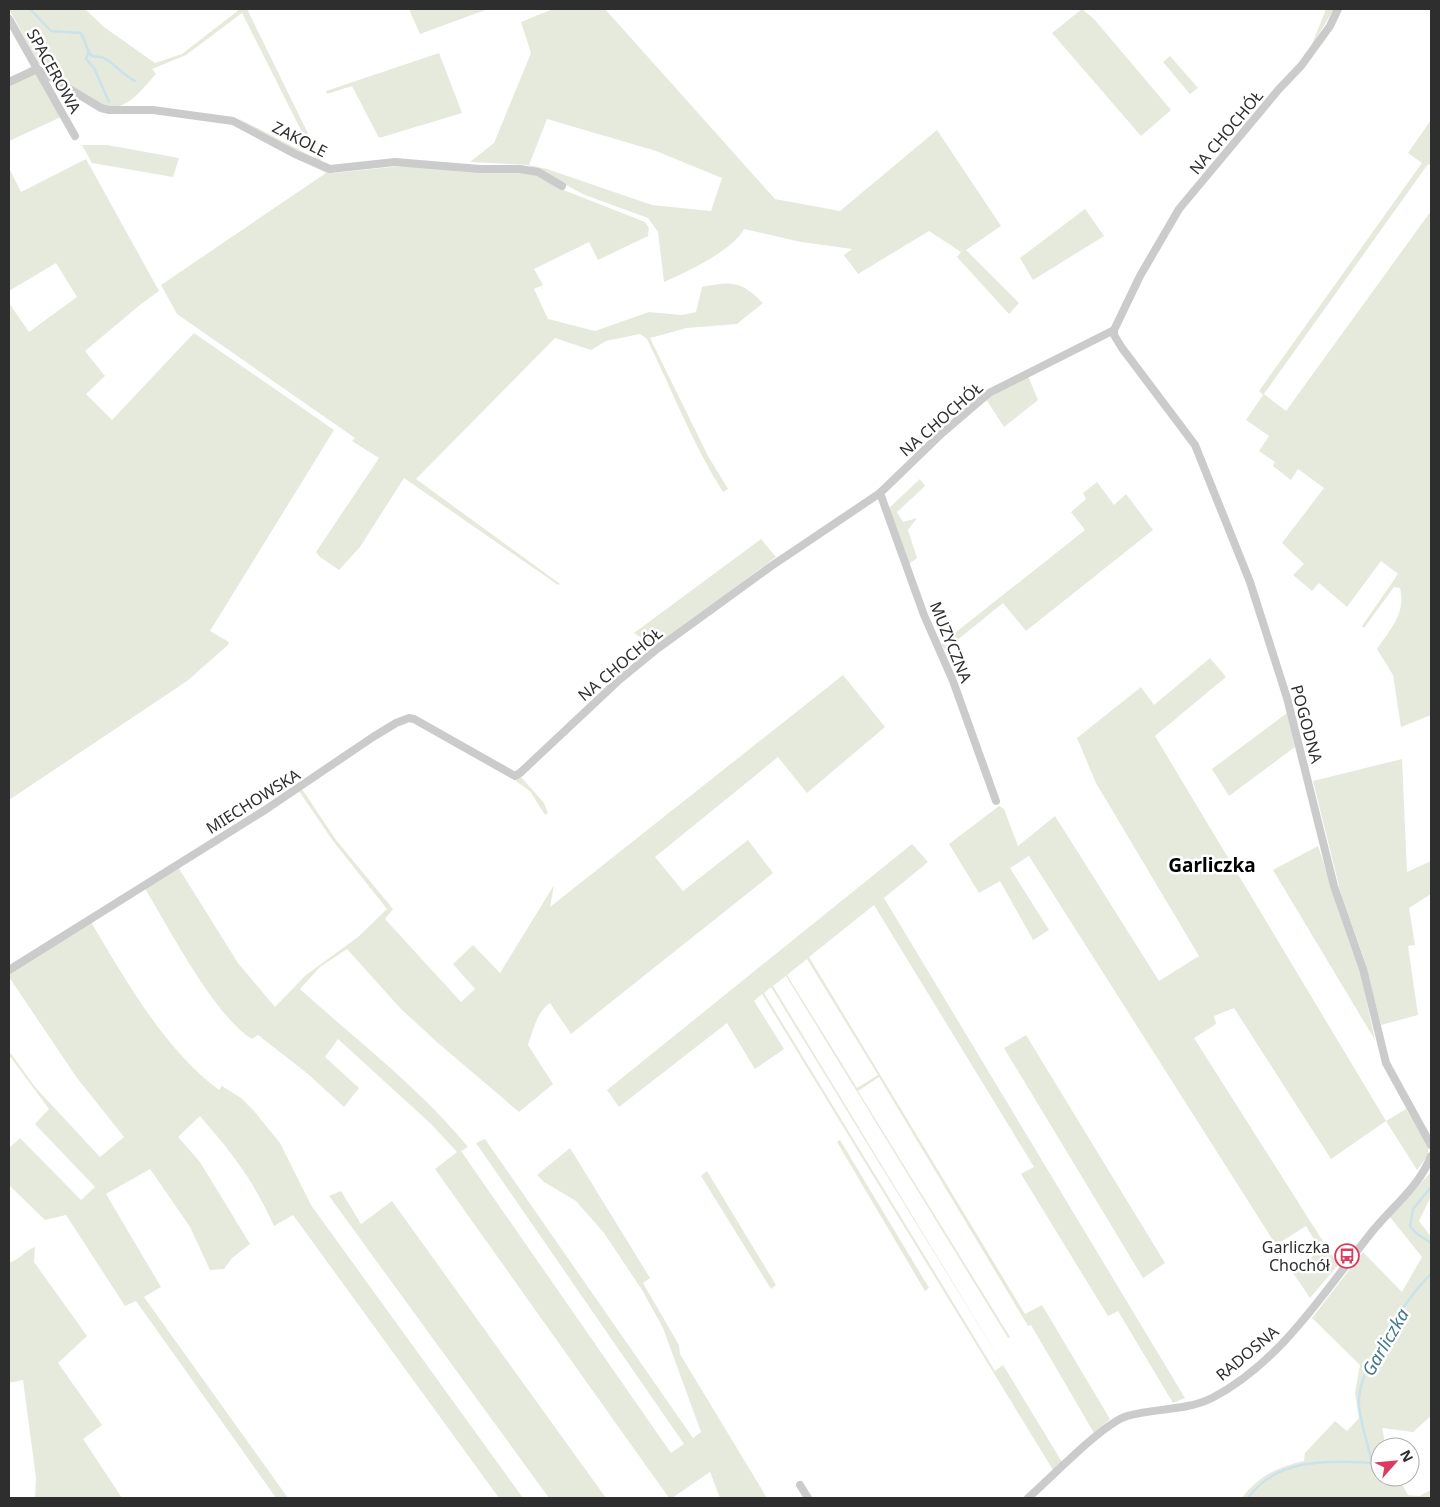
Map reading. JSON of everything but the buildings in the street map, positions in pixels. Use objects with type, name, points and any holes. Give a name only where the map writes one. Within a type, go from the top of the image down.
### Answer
[{"type":"street","name":"NA CHOCHÓŁ","points":[[515,776],[618,681],[657,649],[770,567],[880,493],[940,435],[989,393],[1114,330],[1140,276],[1179,209],[1279,89],[1301,66],[1330,26],[1338,9]]},
{"type":"street","name":"SPACEROWA","points":[[9,19],[75,136]]},
{"type":"street","points":[[9,82],[37,69]]},
{"type":"street","name":"ZAKOLE","points":[[37,69],[101,108],[109,110],[153,110],[233,121],[295,154],[330,169],[395,162],[480,169],[520,169],[538,172],[562,186]]},
{"type":"street","name":"POGODNA","points":[[1114,330],[1114,335],[1122,348],[1195,444],[1224,514],[1265,624],[1287,698],[1334,886],[1363,969],[1386,1063],[1431,1145]]},
{"type":"street","name":"MUZYCZNA","points":[[880,493],[924,615],[953,681],[996,801]]},
{"type":"street","name":"MIECHOWSKA","points":[[9,970],[265,810],[373,737],[403,720],[414,719],[515,776]]},
{"type":"street","name":"RADOSNA","points":[[1028,1498],[1094,1439],[1125,1417],[1188,1406],[1211,1399],[1236,1384],[1262,1362],[1289,1336],[1372,1232],[1416,1182],[1431,1156]]},
{"type":"street","points":[[800,1485],[808,1498]]},
{"type":"shaded area","points":[[9,9],[85,9],[104,27],[155,63],[182,54],[240,9],[247,9],[323,164],[275,141],[236,117],[315,158],[242,13],[186,55],[152,69],[156,74],[129,101],[122,105],[107,108],[39,64]]},
{"type":"shaded area","points":[[409,9],[488,9],[420,34]]},
{"type":"shaded area","points":[[553,9],[605,9],[775,199],[840,211],[937,130],[1001,226],[966,250],[1019,303],[1009,314],[957,257],[961,252],[929,231],[858,274],[844,255],[852,249],[801,242],[744,229],[739,237],[720,252],[696,267],[664,282],[658,232],[648,218],[585,195],[528,165],[470,162],[494,143],[531,53],[521,22]],"holes":[[[547,119],[656,151],[722,178],[711,211],[652,205],[547,169],[529,165]]]},
{"type":"shaded area","points":[[1082,9],[1094,19],[1171,110],[1141,136],[1052,33]]},
{"type":"shaded area","points":[[1326,9],[1334,9],[1303,60],[1313,42]]},
{"type":"shaded area","points":[[439,53],[462,113],[379,138],[352,86],[327,94],[326,91]]},
{"type":"shaded area","points":[[1170,56],[1198,88],[1190,94],[1163,62]]},
{"type":"shaded area","points":[[33,66],[61,117],[9,141],[9,79]]},
{"type":"shaded area","points":[[1431,120],[1431,166],[1428,164],[1264,394],[1286,411],[1431,211],[1431,715],[1401,727],[1393,675],[1377,649],[1399,613],[1401,606],[1400,588],[1394,587],[1364,628],[1362,626],[1398,574],[1381,561],[1347,607],[1319,583],[1312,591],[1293,575],[1304,564],[1282,543],[1324,488],[1298,469],[1291,480],[1273,466],[1275,462],[1259,451],[1269,436],[1246,420],[1263,395],[1259,391],[1422,163],[1408,153]]},
{"type":"shaded area","points":[[235,123],[293,155],[333,173],[411,165],[536,174],[561,189],[645,222],[649,228],[648,236],[598,260],[589,242],[534,269],[543,285],[534,289],[548,319],[595,331],[649,312],[682,315],[696,312],[702,287],[736,284],[748,290],[763,303],[737,324],[687,328],[650,338],[708,456],[728,489],[723,492],[712,474],[647,339],[640,334],[606,341],[591,350],[555,338],[416,479],[560,584],[558,585],[404,478],[360,547],[339,570],[320,557],[316,552],[379,458],[352,441],[355,438],[177,314],[161,285],[326,173],[287,154]]},
{"type":"shaded area","points":[[82,145],[107,145],[179,158],[173,177],[92,163]]},
{"type":"shaded area","points":[[86,159],[159,291],[85,351],[105,376],[86,394],[112,420],[194,333],[334,430],[210,631],[229,642],[228,645],[187,681],[9,800],[9,303],[29,332],[77,297],[56,263],[9,291],[9,168],[21,192]]},
{"type":"shaded area","points":[[1085,209],[1104,236],[1033,280],[1020,258]]},
{"type":"shaded area","points":[[1028,376],[1038,400],[1004,427],[986,399]]},
{"type":"shaded area","points":[[920,479],[925,486],[897,512],[903,522],[917,518],[908,530],[917,558],[909,564],[889,508]]},
{"type":"shaded area","points":[[1097,482],[1114,505],[1126,494],[1153,530],[1026,631],[1003,603],[945,650],[941,644],[1085,530],[1071,512],[1086,499],[1083,493]]},
{"type":"shaded area","points":[[761,539],[776,557],[656,647],[634,633]]},
{"type":"shaded area","points":[[1210,658],[1226,677],[1155,736],[1386,1121],[1331,1159],[1234,1008],[1214,1016],[1216,1024],[1194,1038],[1338,1265],[1310,1298],[1291,1270],[1321,1251],[1306,1226],[1276,1245],[1029,856],[1010,868],[1049,930],[1033,940],[1000,881],[979,893],[949,844],[999,806],[1004,809],[1018,846],[1055,816],[1159,981],[1199,956],[1096,783],[1077,738],[1141,687],[1154,705]]},
{"type":"shaded area","points":[[843,675],[885,727],[807,793],[778,757],[655,857],[683,891],[748,840],[773,873],[571,1034],[550,1003],[542,1011],[536,1022],[528,1045],[553,1084],[519,1112],[401,1009],[347,949],[320,967],[300,989],[409,1085],[468,1147],[461,1151],[671,1453],[684,1444],[476,1143],[485,1139],[693,1438],[701,1432],[663,1328],[642,1290],[604,1233],[576,1201],[544,1182],[537,1175],[570,1148],[650,1278],[643,1283],[679,1345],[680,1354],[767,1498],[720,1498],[710,1472],[672,1498],[669,1498],[435,1169],[457,1152],[431,1124],[338,1039],[325,1057],[359,1088],[344,1107],[308,1074],[258,1035],[252,1039],[237,1027],[207,991],[144,887],[178,867],[238,963],[275,1007],[306,975],[358,937],[387,909],[333,841],[299,791],[302,789],[336,840],[393,909],[385,919],[461,1002],[475,989],[453,964],[473,945],[500,973],[554,885],[550,907]]},
{"type":"shaded area","points":[[1287,713],[1295,747],[1229,796],[1212,769]]},
{"type":"shaded area","points":[[1402,759],[1407,872],[1431,861],[1431,894],[1409,908],[1415,945],[1408,946],[1418,1015],[1381,1025],[1364,959],[1341,894],[1313,781]]},
{"type":"shaded area","points":[[520,776],[544,803],[548,813],[545,815],[530,791],[516,781]]},
{"type":"shaded area","points":[[912,844],[928,862],[884,898],[1185,1398],[1173,1403],[1118,1311],[1108,1316],[1021,1174],[1034,1167],[874,905],[809,957],[1025,1314],[1042,1305],[1110,1419],[1094,1433],[1031,1325],[1028,1326],[879,1077],[858,1091],[1010,1337],[1008,1338],[786,976],[773,986],[1062,1462],[1053,1470],[762,994],[754,1001],[784,1049],[755,1069],[727,1023],[619,1107],[607,1090]],"holes":[[[807,959],[878,1075],[857,1088],[787,975]],[[771,987],[1003,1365],[995,1371],[764,993]]]},
{"type":"shaded area","points":[[1318,846],[1360,971],[1375,1040],[1273,870]]},
{"type":"shaded area","points":[[91,922],[132,989],[163,1034],[199,1073],[219,1090],[222,1086],[241,1098],[280,1143],[311,1205],[523,1498],[499,1498],[293,1215],[274,1226],[242,1168],[200,1116],[178,1137],[200,1162],[250,1244],[232,1258],[224,1269],[210,1270],[190,1227],[150,1169],[106,1194],[161,1287],[144,1297],[288,1498],[276,1498],[136,1301],[125,1306],[66,1215],[45,1220],[9,1185],[9,1148],[20,1138],[81,1200],[95,1187],[35,1124],[49,1109],[9,1055],[9,1051],[35,1087],[100,1157],[124,1137],[77,1078],[9,977],[9,974]]},
{"type":"shaded area","points":[[1026,1035],[1165,1263],[1143,1278],[1004,1048]]},
{"type":"shaded area","points":[[1406,1109],[1428,1146],[1428,1155],[1417,1170],[1386,1121]]},
{"type":"shaded area","points":[[840,1140],[929,1288],[925,1291],[837,1142]]},
{"type":"shaded area","points":[[707,1171],[776,1285],[771,1289],[701,1176]]},
{"type":"shaded area","points":[[1431,1172],[1431,1196],[1419,1221],[1431,1237],[1431,1416],[1413,1432],[1382,1428],[1384,1437],[1370,1437],[1370,1487],[1404,1487],[1408,1495],[1419,1496],[1431,1490],[1431,1498],[1242,1498],[1248,1490],[1269,1473],[1304,1461],[1305,1453],[1335,1421],[1347,1431],[1359,1418],[1355,1393],[1360,1365],[1312,1318],[1363,1252],[1402,1292],[1422,1257],[1390,1217]]},
{"type":"shaded area","points":[[341,1191],[361,1224],[392,1201],[606,1498],[549,1498],[329,1196]]},
{"type":"shaded area","points":[[35,1247],[34,1262],[87,1336],[58,1363],[102,1425],[83,1439],[122,1498],[35,1498],[36,1478],[23,1380],[9,1383],[9,1263]]},
{"type":"waterway","points":[[30,9],[51,31],[80,33],[88,51],[92,55],[104,58],[135,81]]},
{"type":"waterway","points":[[89,51],[86,59],[94,68],[109,102]]},
{"type":"waterway","name":"Garliczka","points":[[1431,1187],[1413,1209],[1410,1226],[1416,1233],[1431,1243]]},
{"type":"waterway","name":"Garliczka","points":[[1248,1498],[1260,1485],[1274,1475],[1289,1468],[1321,1462],[1372,1463],[1359,1406],[1360,1392],[1365,1374],[1384,1336],[1409,1300],[1431,1274]]},
{"type":"place","name":"Garliczka Chochół","points":[[1347,1256]]},
{"type":"district","name":"Garliczka","points":[[1212,865]]}]
